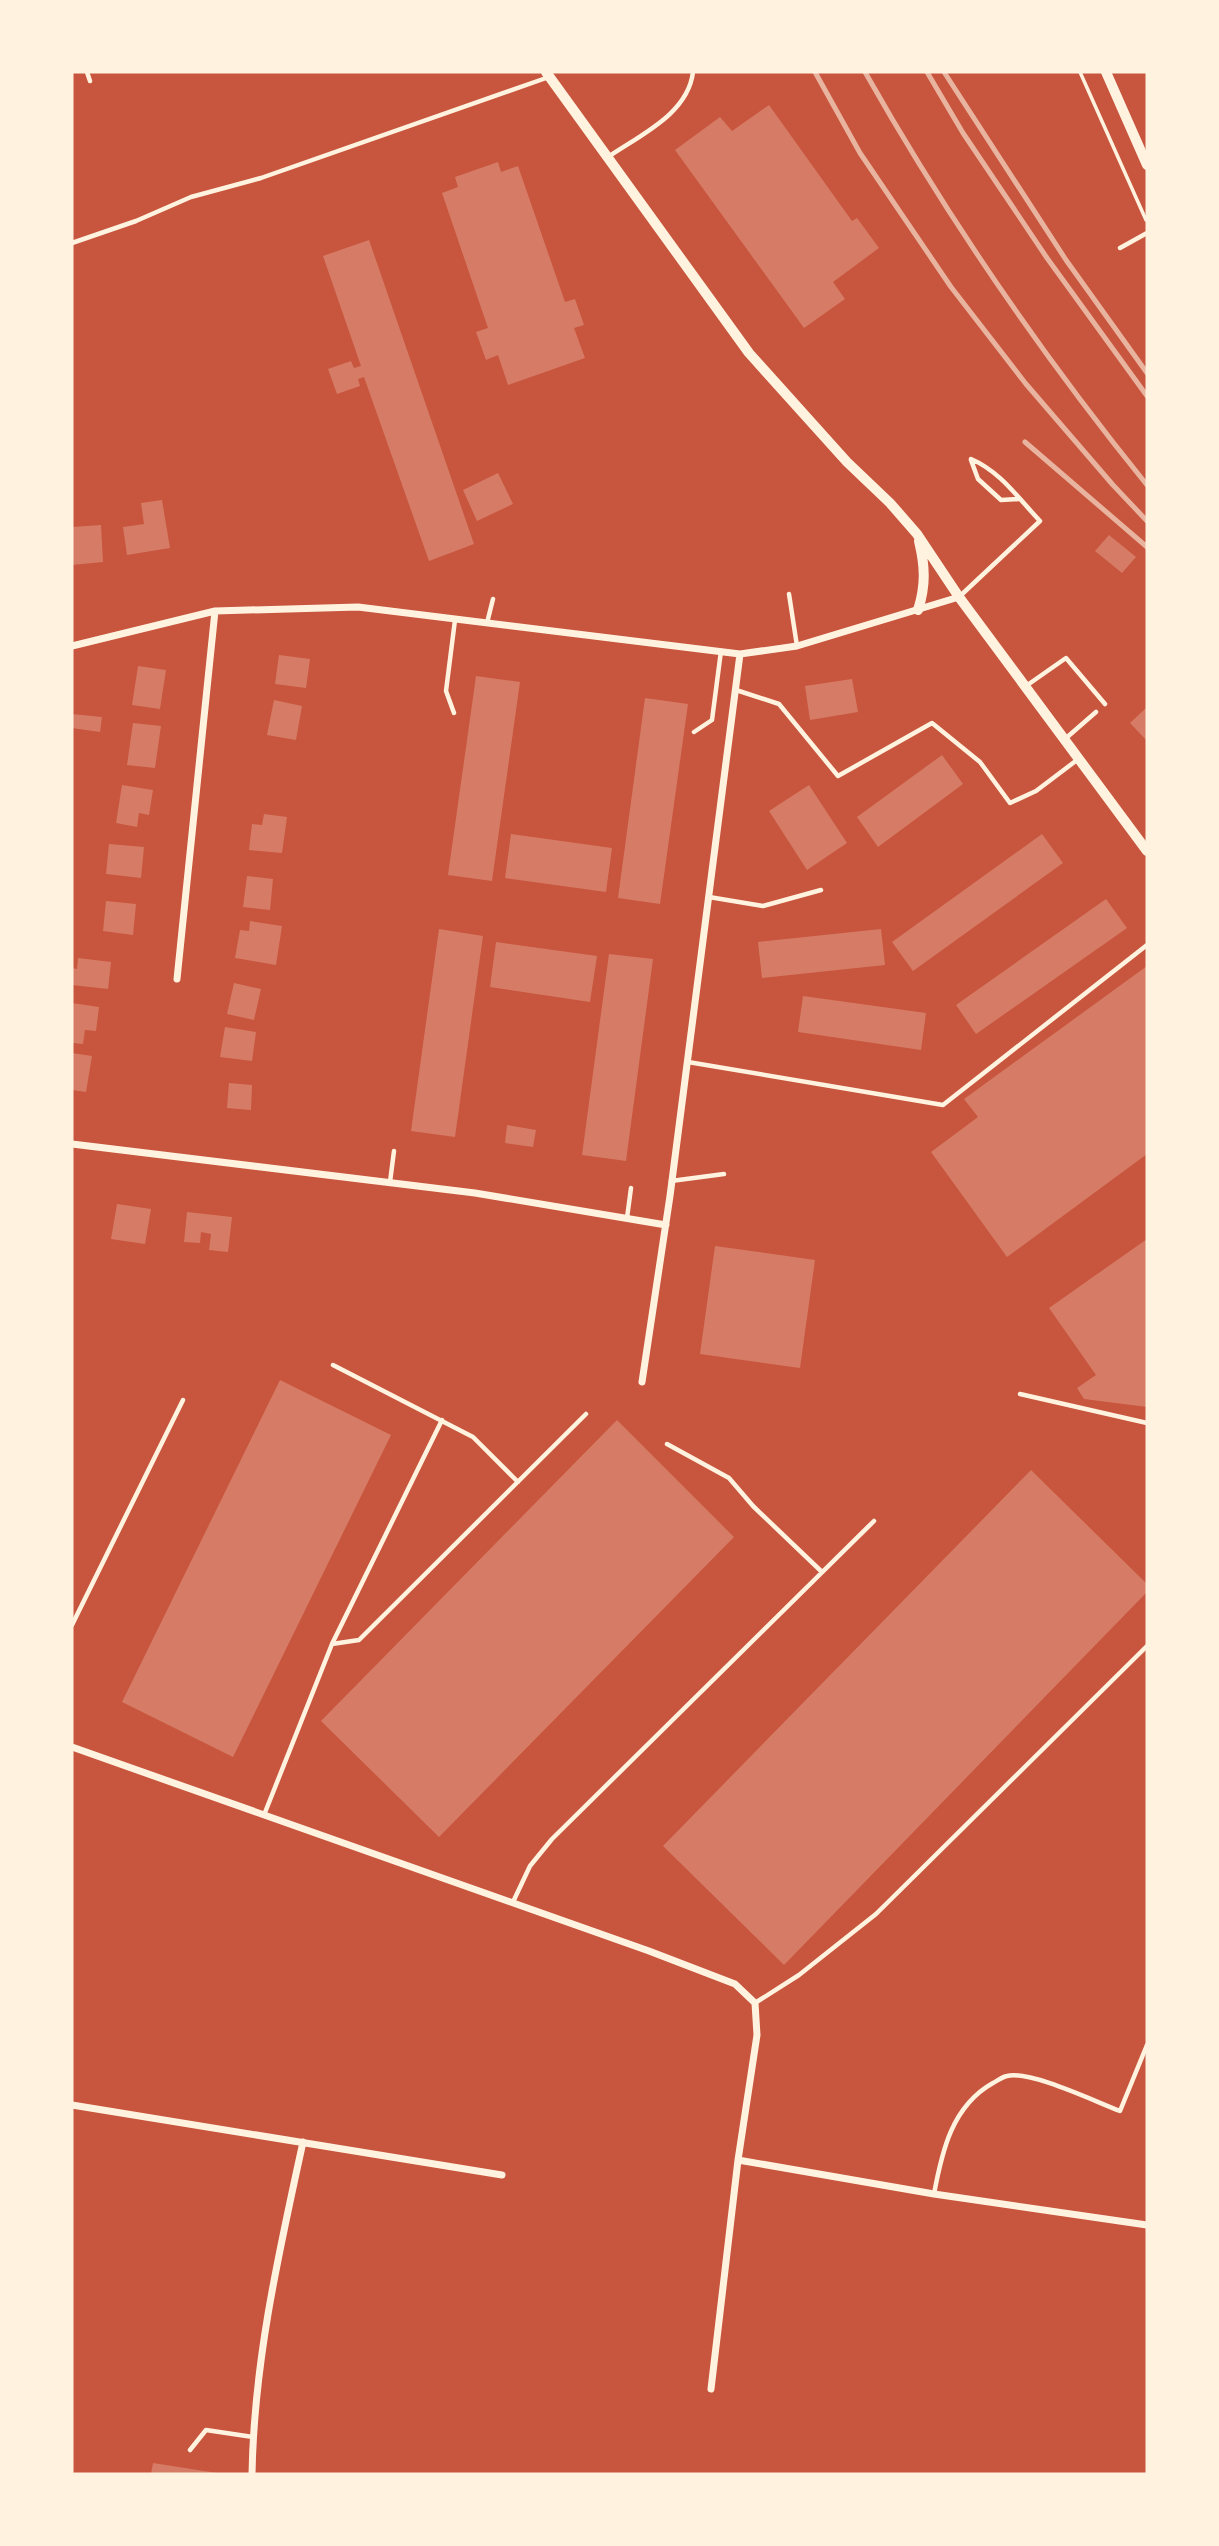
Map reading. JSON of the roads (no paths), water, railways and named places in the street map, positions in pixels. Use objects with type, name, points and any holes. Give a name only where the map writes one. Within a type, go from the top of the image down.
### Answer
[{"type":"street","points":[[1106,72],[1147,165]]},
{"type":"street","points":[[548,74],[749,353],[847,463],[890,503],[917,534],[959,597],[1147,851]]},
{"type":"street","points":[[917,534],[924,564],[925,584],[918,610]]},
{"type":"street","points":[[72,646],[215,611],[358,607],[740,654],[797,646],[959,597]]},
{"type":"street","points":[[177,979],[215,611]]},
{"type":"street","points":[[642,1382],[666,1225],[740,654]]},
{"type":"street","points":[[72,1144],[475,1194],[666,1225]]},
{"type":"street","points":[[72,1747],[513,1902],[735,1984],[755,2003],[757,2035],[738,2160],[711,2389]]},
{"type":"street","points":[[72,2105],[502,2175]]},
{"type":"street","points":[[252,2474],[271,2284],[303,2142]]},
{"type":"street","points":[[738,2160],[1147,2225]]},
{"type":"lane","points":[[87,72],[90,80]]},
{"type":"lane","points":[[607,158],[679,106],[689,88],[692,72]]},
{"type":"lane","points":[[72,243],[191,197],[261,178],[548,74]]},
{"type":"lane","points":[[1120,248],[1147,233]]},
{"type":"lane","points":[[959,597],[1040,521],[1019,499],[1012,487],[988,466],[971,459],[978,479],[1001,500],[1019,499]]},
{"type":"lane","points":[[789,594],[797,646]]},
{"type":"lane","points":[[487,623],[493,598]]},
{"type":"lane","points":[[454,713],[446,691],[455,619]]},
{"type":"lane","points":[[694,732],[712,720],[721,651]]},
{"type":"lane","points":[[1025,686],[1066,658],[1105,704]]},
{"type":"lane","points":[[736,690],[779,704],[838,776],[932,723],[980,762],[1010,803],[1037,791],[1078,759]]},
{"type":"lane","points":[[1064,739],[1096,712]]},
{"type":"lane","points":[[708,897],[763,906],[821,890]]},
{"type":"lane","points":[[687,1062],[943,1105],[1147,945]]},
{"type":"lane","points":[[390,1183],[394,1151]]},
{"type":"lane","points":[[671,1181],[724,1174]]},
{"type":"lane","points":[[627,1219],[631,1188]]},
{"type":"lane","points":[[333,1365],[474,1437],[518,1482]]},
{"type":"lane","points":[[1020,1394],[1147,1423]]},
{"type":"lane","points":[[72,1625],[183,1400]]},
{"type":"lane","points":[[332,1644],[359,1640],[586,1414]]},
{"type":"lane","points":[[264,1815],[332,1644],[442,1420]]},
{"type":"lane","points":[[667,1444],[729,1479],[752,1506],[822,1572]]},
{"type":"lane","points":[[513,1902],[530,1866],[552,1839],[874,1521]]},
{"type":"lane","points":[[755,2003],[799,1975],[876,1914],[1147,1646]]},
{"type":"lane","points":[[934,2193],[942,2151],[960,2111],[980,2091],[1007,2076],[1033,2078],[1120,2111],[1147,2045]]},
{"type":"lane","points":[[190,2451],[206,2430],[254,2437]]},
{"type":"railway","points":[[815,72],[860,153],[951,287],[1026,384],[1147,521]]},
{"type":"railway","points":[[865,72],[896,126],[997,284],[1070,386],[1147,485]]},
{"type":"railway","points":[[927,72],[963,133],[1047,258],[1147,396]]},
{"type":"railway","points":[[944,72],[1066,260],[1147,373]]},
{"type":"railway","points":[[1025,442],[1147,547]]}]
